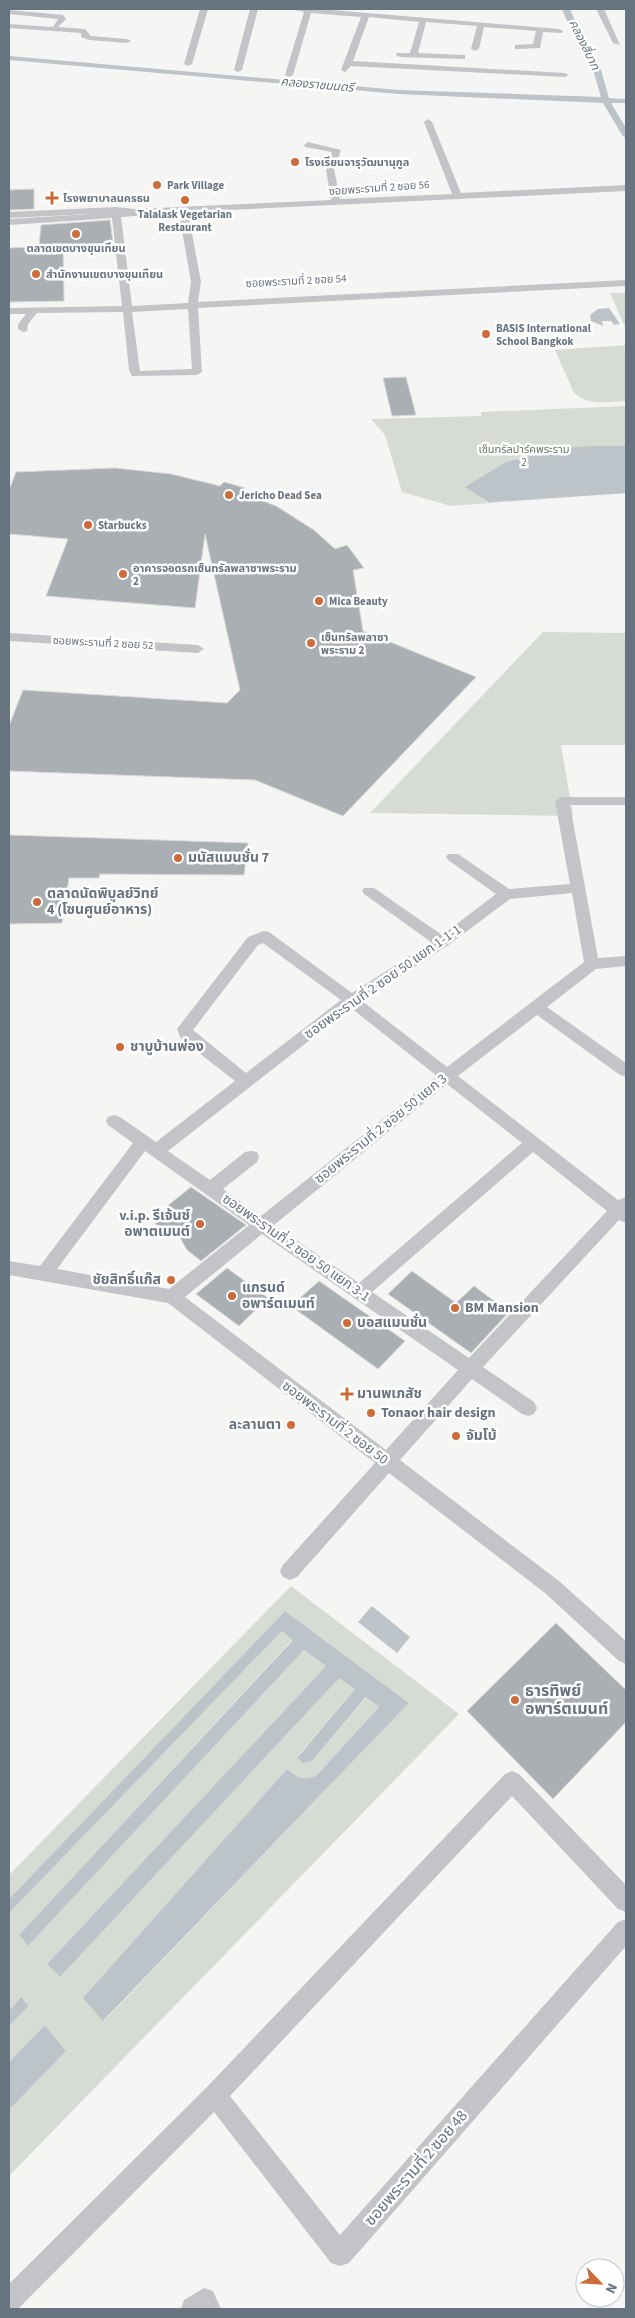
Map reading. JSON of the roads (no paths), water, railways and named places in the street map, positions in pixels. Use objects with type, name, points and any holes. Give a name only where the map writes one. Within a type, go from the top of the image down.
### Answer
[{"type":"street","points":[[188,64],[204,9]]},
{"type":"street","points":[[238,70],[254,9]]},
{"type":"street","points":[[295,9],[559,31]]},
{"type":"street","points":[[600,9],[617,44]]},
{"type":"street","points":[[289,75],[308,11]]},
{"type":"street","points":[[9,12],[60,17],[62,19],[56,25]]},
{"type":"street","points":[[366,15],[357,52],[347,67],[565,75]]},
{"type":"street","points":[[413,55],[423,20]]},
{"type":"street","points":[[475,49],[481,24]]},
{"type":"street","points":[[9,26],[85,31],[84,35],[89,38],[127,41]]},
{"type":"street","points":[[518,47],[537,46],[540,29]]},
{"type":"street","points":[[387,54],[462,57]]},
{"type":"street","points":[[428,122],[457,194]]},
{"type":"street","points":[[308,146],[337,150],[330,169],[336,203]]},
{"type":"street","name":"ซอยพระรามที่ 2 ซอย 56","points":[[9,216],[116,213],[336,203],[457,194],[626,188]]},
{"type":"street","points":[[116,213],[134,370],[136,374],[148,375],[197,372],[194,302],[196,282],[183,209]]},
{"type":"street","name":"ซอยพระรามที่ 2 ซอย 56","points":[[9,222],[116,213]]},
{"type":"street","name":"ซอยพระรามที่ 2 ซอย 54","points":[[9,311],[419,290],[626,283]]},
{"type":"street","name":"ซอยพระรามที่ 2 ซอย 54","points":[[9,305],[126,306]]},
{"type":"street","points":[[23,329],[23,324],[34,311]]},
{"type":"street","name":"ซอยพระรามที่ 2 ซอย 52","points":[[9,637],[198,649]]},
{"type":"street","points":[[626,800],[562,800],[592,964],[626,961]]},
{"type":"street","points":[[453,858],[506,894],[579,888]]},
{"type":"street","points":[[369,891],[442,942]]},
{"type":"street","name":"ซอยพระรามที่ 2 ซอย 50 แยก 1-1-1","points":[[44,1274],[150,1146],[246,1081],[352,1000],[442,942],[506,894]]},
{"type":"street","points":[[246,1081],[186,1035],[185,1029],[257,938],[269,938],[352,1000],[447,1076],[624,1209],[470,1369],[386,1461],[290,1571]]},
{"type":"street","name":"ซอยพระรามที่ 2 ซอย 50 แยก 3","points":[[172,1297],[447,1076],[592,964]]},
{"type":"street","points":[[537,1008],[626,1071]]},
{"type":"street","name":"ซอยพระรามที่ 2 ซอย 50 แยก 3-1","points":[[114,1121],[359,1293],[528,1408]]},
{"type":"street","points":[[359,1293],[534,1142]]},
{"type":"street","points":[[211,1189],[251,1157]]},
{"type":"street","name":"ซอยพระรามที่ 2 ซอย 50","points":[[9,1268],[172,1297],[552,1587],[626,1654]]},
{"type":"street","points":[[9,2301],[214,2095],[512,1781],[626,1901]]},
{"type":"street","name":"ซอยพระรามที่ 2 ซอย 48","points":[[214,2095],[340,2254],[626,1930]]},
{"type":"street","points":[[193,2309],[204,2300],[209,2309]]},
{"type":"waterway","name":"คลองสี่บาท","points":[[566,9],[576,33],[595,63],[606,100]]},
{"type":"waterway","name":"คลองราชมนตรี","points":[[9,58],[399,92],[606,100]]},
{"type":"waterway","name":"คลองราชมนตรี","points":[[606,100],[626,101]]},
{"type":"waterway","name":"คลองสี่บาท","points":[[606,100],[626,135]]},
{"type":"place","name":"โรงเรียนจารุวัฒนานุกูล","points":[[295,162]]},
{"type":"place","name":"Park Village","points":[[157,185]]},
{"type":"place","name":"โรงพยาบาลนครธน","points":[[52,198]]},
{"type":"place","name":"Talalask Vegetarian Restaurant","points":[[185,200]]},
{"type":"place","name":"ตลาดเขตบางขุนเทียน","points":[[76,234]]},
{"type":"place","name":"สำนักงานเขตบางขุนเทียน","points":[[36,274]]},
{"type":"place","name":"BASIS International School Bangkok","points":[[486,334]]},
{"type":"place","name":"Jericho Dead Sea","points":[[229,495]]},
{"type":"place","name":"Starbucks","points":[[88,525]]},
{"type":"place","name":"อาคารจอดรถเซ็นทรัลพลาซาพระราม 2","points":[[123,574]]},
{"type":"place","name":"Mica Beauty","points":[[319,601]]},
{"type":"place","name":"เซ็นทรัลพลาซา พระราม 2","points":[[311,643]]},
{"type":"place","name":"มนัสแมนชั่น 7","points":[[178,858]]},
{"type":"place","name":"ตลาดนัดพิบูลย์วิทย์ 4 (โซนศูนย์อาหาร)","points":[[37,902]]},
{"type":"place","name":"ชาบูบ้านพ่อง","points":[[120,1047]]},
{"type":"place","name":"v.i.p. รีเจ้นซ์ อพาตเมนต์","points":[[200,1224]]},
{"type":"place","name":"ชัยสิทธิ์แก๊ส","points":[[171,1280]]},
{"type":"place","name":"แกรนด์ อพาร์ตเมนท์","points":[[232,1296]]},
{"type":"place","name":"BM Mansion","points":[[455,1308]]},
{"type":"place","name":"บอสแมนชั่น","points":[[347,1323]]},
{"type":"place","name":"มานพเภสัช","points":[[347,1394]]},
{"type":"place","name":"Tonaor hair design","points":[[371,1413]]},
{"type":"place","name":"ละลานตา","points":[[291,1425]]},
{"type":"place","name":"จัมโบ้","points":[[456,1436]]},
{"type":"place","name":"ธารทิพย์ อพาร์ตเมนท์","points":[[515,1700]]},
{"type":"park label","name":"เซ็นทรัลปาร์คพระราม 2","points":[[524,455]]}]
